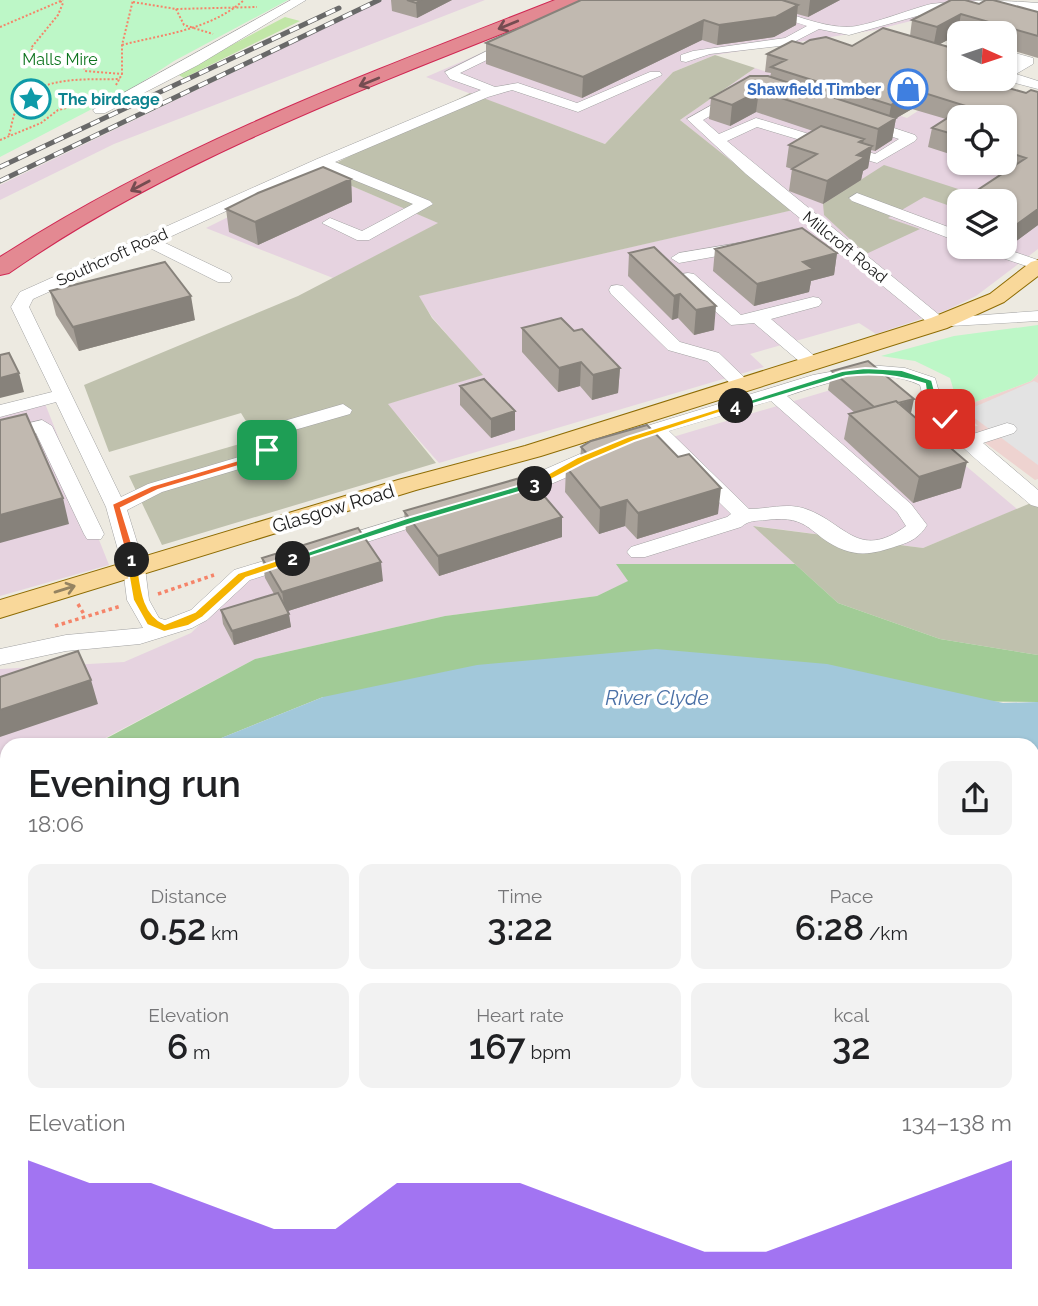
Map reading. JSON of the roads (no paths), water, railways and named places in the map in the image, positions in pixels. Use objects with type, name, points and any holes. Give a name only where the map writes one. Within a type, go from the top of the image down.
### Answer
[{"type":"highway","points":[[0,244],[169,153],[272,104],[530,0]]},
{"type":"highway","points":[[0,268],[97,208],[193,158],[272,121],[571,0]]},
{"type":"main road","points":[[939,323],[997,298],[1038,265]]},
{"type":"main road","name":"Glasgow Road","points":[[0,609],[135,577],[429,498],[533,451],[939,323]]},
{"type":"main road","name":"Glasgow Road","points":[[0,629],[135,577]]},
{"type":"street","points":[[99,104],[193,62],[300,0]]},
{"type":"street","points":[[733,0],[843,32],[932,7],[984,1],[1038,7]]},
{"type":"street","points":[[918,0],[932,7]]},
{"type":"street","points":[[686,58],[705,49],[758,47],[791,40],[817,25]]},
{"type":"street","points":[[495,91],[452,74],[476,62],[478,58],[531,34]]},
{"type":"street","points":[[845,44],[866,41]]},
{"type":"street","points":[[1017,58],[1028,61],[1017,68]]},
{"type":"street","points":[[467,66],[507,80],[513,86],[578,108],[655,75]]},
{"type":"street","points":[[1017,79],[1038,85]]},
{"type":"street","name":"Southcroft Road","points":[[135,577],[116,507],[20,307],[26,296],[322,162],[471,98],[513,86]]},
{"type":"street","name":"Millcroft Road","points":[[744,91],[694,119],[751,171],[939,323]]},
{"type":"street","points":[[718,140],[756,122],[877,159],[910,138],[845,117]]},
{"type":"street","points":[[322,162],[346,172]]},
{"type":"street","points":[[324,182],[346,172]]},
{"type":"street","points":[[857,198],[947,232]]},
{"type":"street","points":[[148,241],[224,278]]},
{"type":"street","points":[[1017,258],[1038,265]]},
{"type":"street","points":[[91,266],[110,277]]},
{"type":"street","points":[[688,278],[737,321],[813,302]]},
{"type":"street","points":[[617,290],[674,346],[712,357],[742,385]]},
{"type":"street","name":"Glasgow Road","points":[[939,323],[1038,316]]},
{"type":"street","points":[[758,317],[812,363]]},
{"type":"street","points":[[488,498],[539,483],[582,460],[657,430],[845,373],[865,370],[918,376],[929,382],[932,399],[945,419],[1038,501]]},
{"type":"street","points":[[638,552],[734,522],[743,514],[801,514],[842,541],[866,549],[883,545],[914,531],[917,525],[904,508],[864,470],[774,394]]},
{"type":"street","points":[[116,507],[155,488],[256,458],[267,450],[272,433],[277,429],[342,410]]},
{"type":"street","points":[[0,436],[42,426],[94,534]]},
{"type":"street","points":[[969,440],[1007,429]]},
{"type":"street","points":[[657,430],[743,514]]},
{"type":"street","points":[[68,480],[99,471]]},
{"type":"street","name":"Glasgow Road","points":[[0,657],[67,643],[121,640],[152,634],[199,615],[242,575],[449,509]]},
{"type":"street","points":[[135,577],[138,600],[151,622],[164,628]]},
{"type":"lane","points":[[330,223],[363,237],[425,204],[346,172]]},
{"type":"lane","points":[[808,237],[828,233]]},
{"type":"lane","points":[[679,258],[756,245]]},
{"type":"lane","points":[[0,411],[62,395]]},
{"type":"water","name":"River Clyde","points":[[656,649],[827,664],[1003,703],[1038,702],[1038,738],[221,738],[323,697],[477,665]]},
{"type":"railway","points":[[0,181],[379,0]]},
{"type":"railway","points":[[0,167],[339,8]]},
{"type":"place","name":"Shawfield Timber","points":[[908,89]]},
{"type":"place","name":"The birdcage","points":[[31,99]]},
{"type":"park label","name":"Malls Mire","points":[[60,59]]}]
